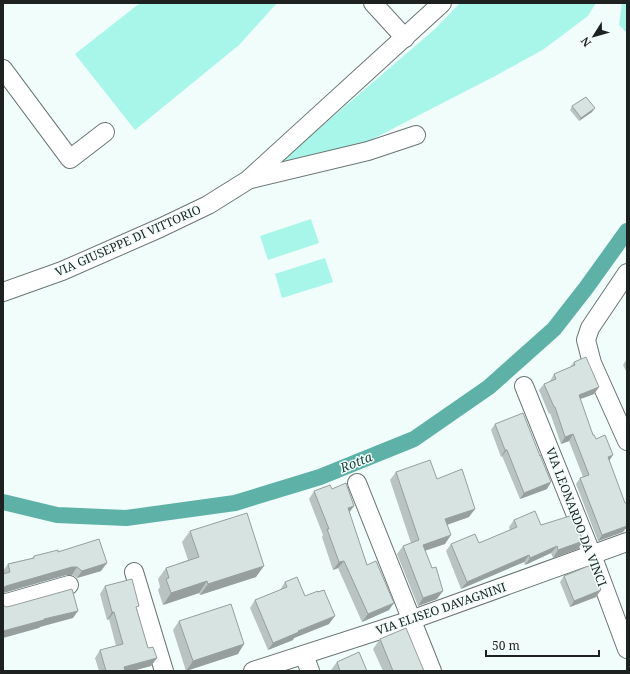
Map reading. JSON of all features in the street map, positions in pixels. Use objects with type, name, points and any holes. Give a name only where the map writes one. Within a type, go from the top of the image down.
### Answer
[{"type":"street","points":[[373,3],[405,38]]},
{"type":"street","name":"VIA GIUSEPPE DI VITTORIO","points":[[3,292],[62,271],[160,228],[208,205],[248,180],[442,3]]},
{"type":"street","points":[[3,69],[70,159],[105,132]]},
{"type":"street","name":"VIA GIUSEPPE DI VITTORIO","points":[[248,180],[368,151],[416,135]]},
{"type":"street","points":[[627,273],[590,328],[586,340],[592,363],[627,441]]},
{"type":"street","name":"VIA LEONARDO DA VINCI","points":[[524,386],[592,555],[627,649]]},
{"type":"street","points":[[357,483],[432,671]]},
{"type":"street","name":"VIA ELISEO DAVAGNINI","points":[[253,671],[307,663],[411,620],[627,542]]},
{"type":"street","points":[[134,572],[164,671]]},
{"type":"street","points":[[3,604],[69,585]]},
{"type":"green space","points":[[140,3],[277,3],[239,45],[135,130],[75,54]]},
{"type":"green space","points":[[460,3],[596,3],[588,16],[544,49],[365,143],[280,162],[435,29]]},
{"type":"green space","points":[[622,3],[627,3],[627,33],[619,25]]},
{"type":"green space","points":[[311,219],[319,243],[268,260],[260,236]]},
{"type":"green space","points":[[325,258],[333,282],[282,298],[275,274]]},
{"type":"building","points":[[586,97],[595,108],[581,118],[572,106]]},
{"type":"building","points":[[586,357],[599,387],[579,395],[593,435],[596,439],[605,435],[613,455],[608,457],[625,503],[627,503],[627,526],[602,535],[580,478],[589,475],[573,434],[565,437],[555,407],[544,384],[556,379],[554,374],[575,365],[574,362]]},
{"type":"building","points":[[523,413],[551,482],[524,493],[495,424]]},
{"type":"building","points":[[430,460],[437,479],[462,469],[475,509],[445,519],[451,535],[423,545],[432,568],[436,567],[443,591],[423,598],[403,546],[419,540],[396,472]]},
{"type":"building","points":[[346,483],[354,506],[348,508],[367,565],[376,561],[394,603],[368,614],[344,561],[339,562],[327,529],[329,529],[314,491],[330,485],[332,489]]},
{"type":"building","points":[[535,511],[541,525],[573,515],[583,541],[558,550],[557,546],[530,558],[529,555],[467,582],[451,544],[475,534],[479,543],[517,527],[514,520]]},
{"type":"building","points":[[247,513],[264,566],[208,584],[207,581],[171,593],[166,579],[169,578],[166,568],[199,557],[190,531]]},
{"type":"building","points":[[99,539],[107,563],[82,571],[77,567],[72,567],[3,588],[3,574],[10,572],[8,564],[34,558],[34,556],[58,550],[58,552]]},
{"type":"building","points":[[591,565],[601,590],[574,601],[564,576]]},
{"type":"building","points":[[297,577],[305,596],[324,590],[335,616],[273,643],[255,600],[287,587],[285,582]]},
{"type":"building","points":[[132,579],[139,606],[136,607],[148,648],[153,647],[157,658],[124,667],[125,671],[106,671],[100,650],[123,644],[105,586]]},
{"type":"building","points":[[72,589],[78,611],[3,631],[3,605],[6,607],[11,606]]},
{"type":"building","points":[[231,604],[244,644],[193,661],[179,621]]},
{"type":"building","points":[[406,628],[424,671],[393,671],[380,639]]},
{"type":"building","points":[[359,652],[367,671],[340,671],[337,662]]},
{"type":"waterway","name":"Rotta","points":[[3,502],[57,515],[126,518],[235,503],[320,477],[414,439],[489,387],[554,329],[627,231]]}]
